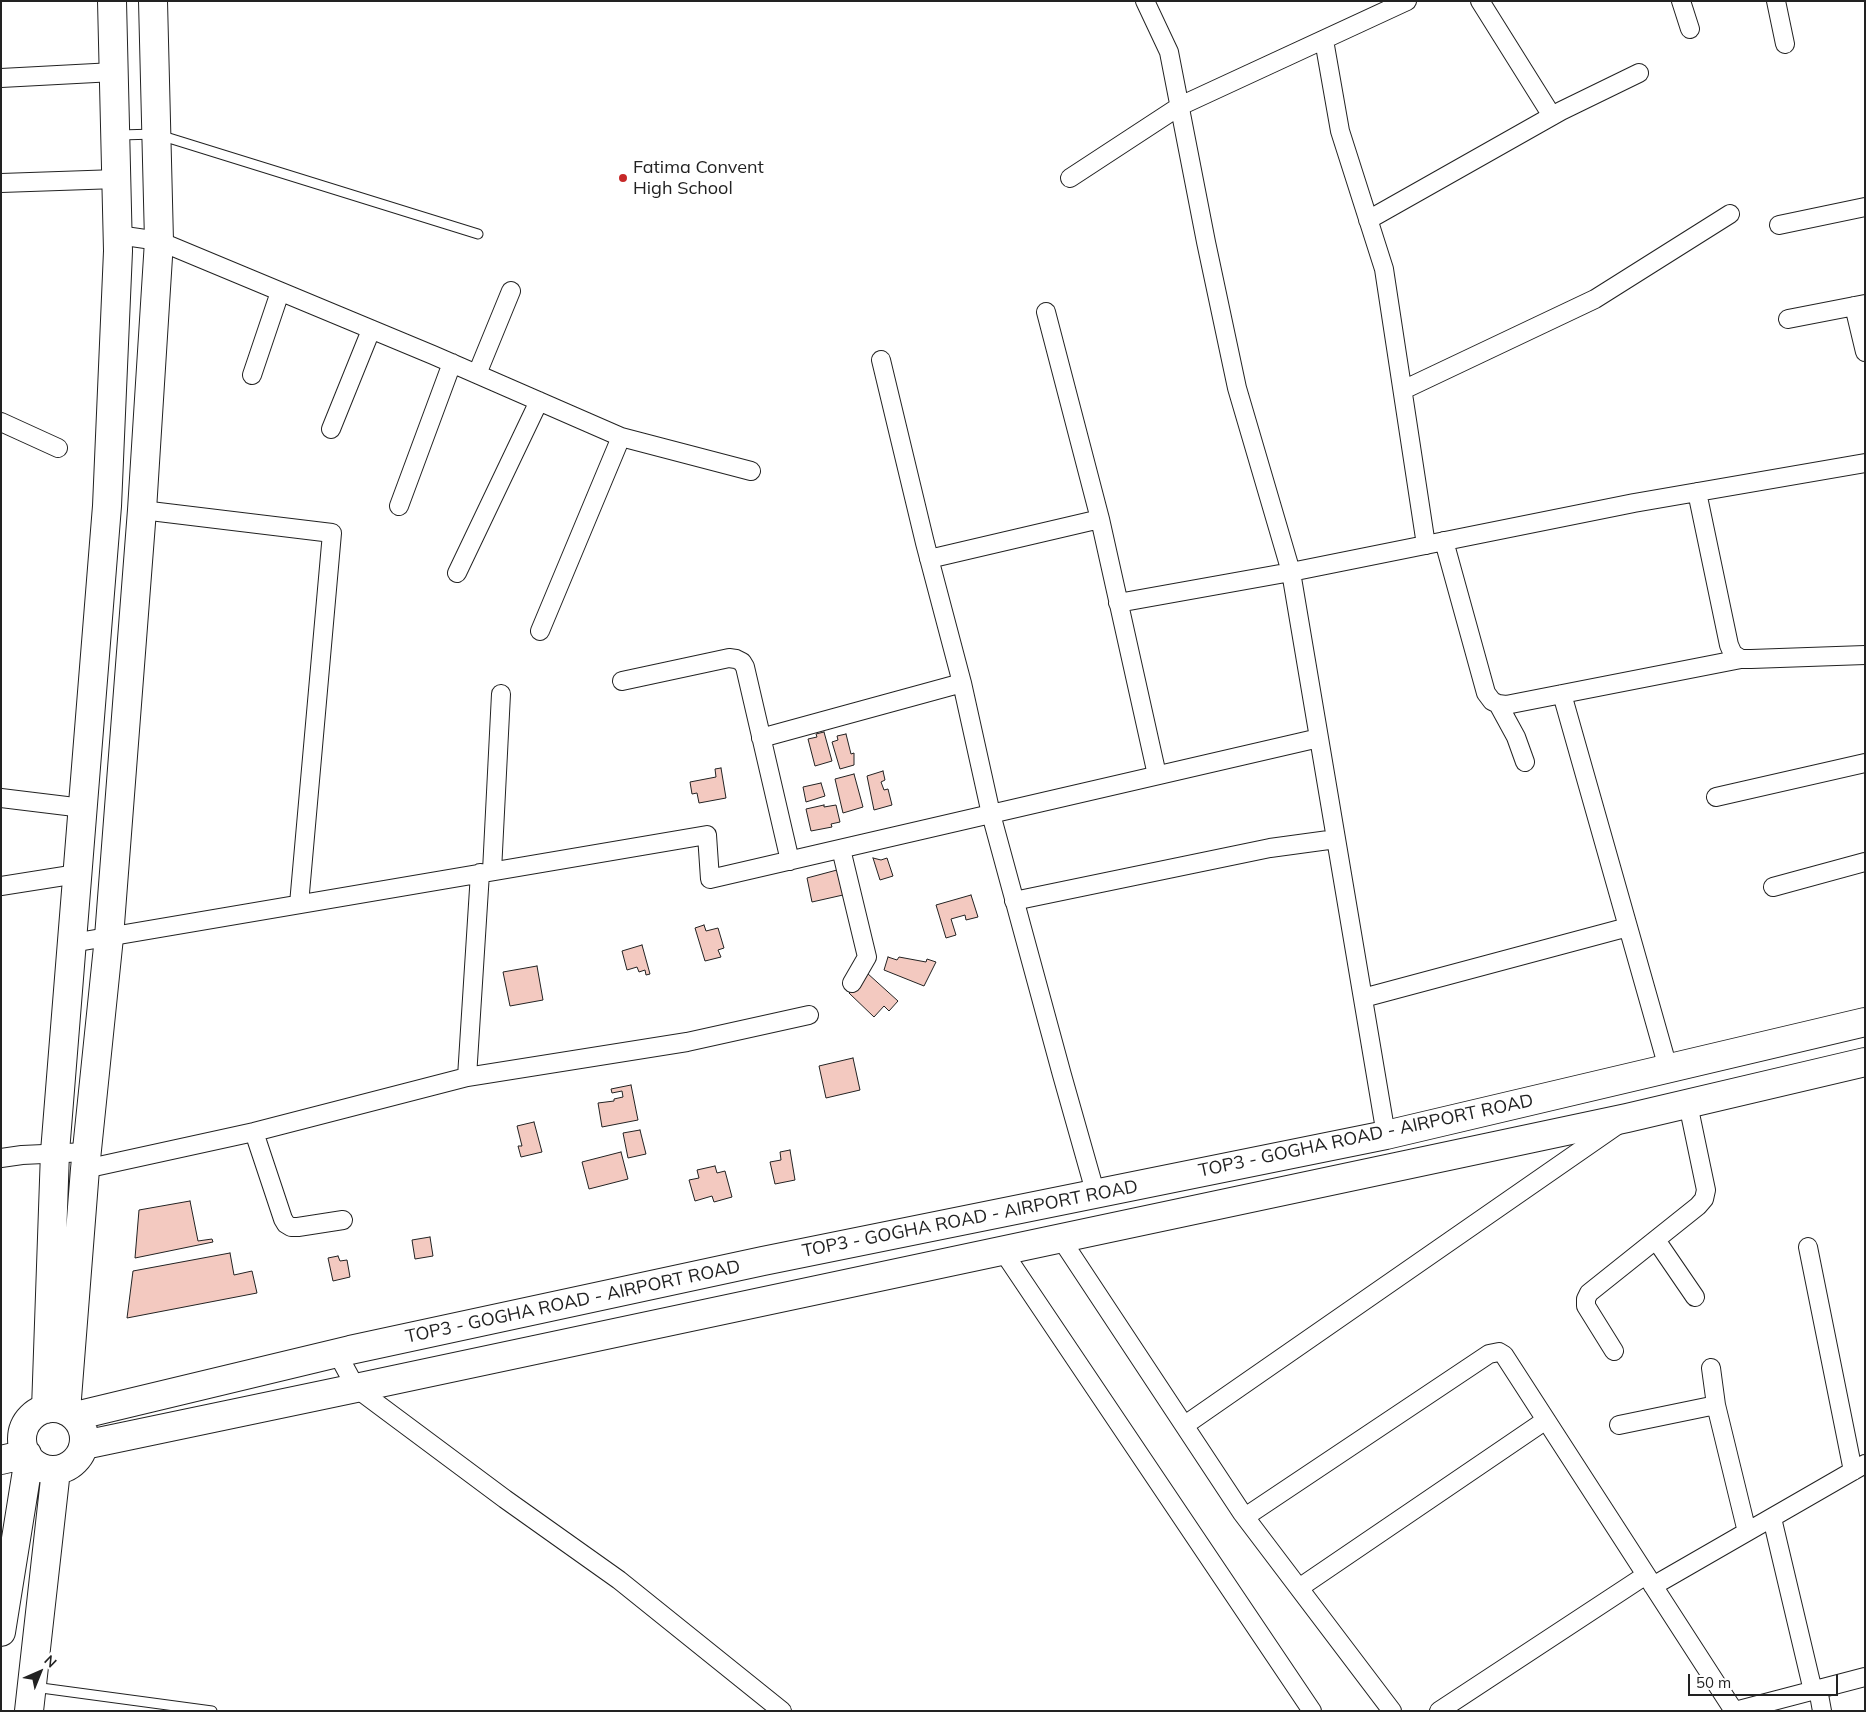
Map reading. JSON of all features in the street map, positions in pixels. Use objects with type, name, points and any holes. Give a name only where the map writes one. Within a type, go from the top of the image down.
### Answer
[{"type":"main road","points":[[62,1412],[55,1152],[107,506],[118,235],[112,1]]},
{"type":"main road","points":[[62,1412],[109,937],[142,510],[159,241],[153,1]]},
{"type":"main road","name":"TOP3 - GOGHA ROAD - AIRPORT ROAD","points":[[62,1412],[763,1261],[1386,1135],[1865,1022]]},
{"type":"main road","name":"TOP3 - GOGHA ROAD - AIRPORT ROAD","points":[[84,1444],[1627,1118],[1865,1062]]},
{"type":"main road","points":[[2,1624],[16,1447],[29,1420],[36,1413],[62,1412],[81,1424],[84,1434],[81,1454],[66,1468],[56,1470],[36,1465],[16,1447]]},
{"type":"main road","points":[[30,1699],[56,1470]]},
{"type":"street","points":[[1144,1],[1169,52],[1237,388],[1291,572],[1386,1135]]},
{"type":"street","points":[[1070,178],[1180,106],[1407,1]]},
{"type":"street","points":[[1480,1],[1552,116]]},
{"type":"street","points":[[1681,1],[1690,29]]},
{"type":"street","points":[[1776,1],[1785,44]]},
{"type":"street","points":[[1324,40],[1340,131],[1384,269],[1426,545]]},
{"type":"street","points":[[1,78],[114,72]]},
{"type":"street","points":[[1368,220],[1552,116],[1639,73]]},
{"type":"street","points":[[1,183],[117,179]]},
{"type":"street","points":[[1779,225],[1865,207]]},
{"type":"street","points":[[1403,390],[1595,299],[1730,214]]},
{"type":"street","points":[[118,235],[159,241],[452,363],[621,437],[751,471]]},
{"type":"street","points":[[477,374],[511,291]]},
{"type":"street","points":[[252,375],[280,292]]},
{"type":"street","points":[[1788,319],[1860,305],[1865,352]]},
{"type":"street","points":[[1046,312],[1100,519],[1157,775]]},
{"type":"street","points":[[331,429],[371,330]]},
{"type":"street","points":[[881,360],[929,559],[962,683],[991,814],[1096,1195]]},
{"type":"street","points":[[399,506],[452,363]]},
{"type":"street","points":[[458,573],[539,401]]},
{"type":"street","points":[[1,422],[58,448]]},
{"type":"street","points":[[540,631],[621,437]]},
{"type":"street","points":[[1118,603],[1291,572],[1697,492],[1865,463]]},
{"type":"street","points":[[1697,492],[1729,645],[1733,654],[1741,659]]},
{"type":"street","points":[[142,510],[332,533],[299,904]]},
{"type":"street","points":[[929,559],[1100,519]]},
{"type":"street","points":[[1444,541],[1486,693],[1498,704],[1506,706],[1741,659],[1865,655]]},
{"type":"street","points":[[622,680],[729,658],[742,662],[745,667],[790,861]]},
{"type":"street","points":[[761,738],[962,683]]},
{"type":"street","points":[[467,1077],[501,694]]},
{"type":"street","points":[[1562,694],[1668,1068]]},
{"type":"street","points":[[1498,704],[1516,737],[1525,762]]},
{"type":"street","points":[[72,943],[707,834],[710,879],[1319,738]]},
{"type":"street","points":[[1716,797],[1865,764]]},
{"type":"street","points":[[1,798],[83,808]]},
{"type":"street","points":[[1014,901],[1270,848],[1336,839]]},
{"type":"street","points":[[842,849],[867,956],[852,983]]},
{"type":"street","points":[[1773,887],[1865,862]]},
{"type":"street","points":[[1,886],[77,874]]},
{"type":"street","points":[[1363,998],[1628,927]]},
{"type":"street","points":[[1,1158],[55,1152],[86,1161],[254,1132],[467,1077],[687,1042],[809,1015]]},
{"type":"street","points":[[1614,1351],[1586,1306],[1589,1292],[1656,1240],[1704,1199],[1706,1190],[1688,1104]]},
{"type":"street","points":[[1185,1425],[1627,1118]]},
{"type":"street","points":[[254,1132],[282,1219],[286,1224],[291,1227],[298,1227],[343,1220]]},
{"type":"street","points":[[1061,1239],[1245,1517],[1392,1711]]},
{"type":"street","points":[[1656,1240],[1695,1297]]},
{"type":"street","points":[[1439,1711],[1650,1580],[1747,1532],[1859,1467],[1808,1247]]},
{"type":"street","points":[[1002,1250],[1312,1711]]},
{"type":"street","points":[[1245,1517],[1494,1352],[1499,1352],[1504,1355],[1734,1711],[1865,1677]]},
{"type":"street","points":[[337,1353],[356,1388],[505,1499],[619,1580],[782,1711]]},
{"type":"street","points":[[1711,1368],[1716,1405],[1747,1532]]},
{"type":"street","points":[[1618,1425],[1716,1405]]},
{"type":"street","points":[[1299,1588],[1546,1420]]},
{"type":"street","points":[[1772,1518],[1815,1690],[1822,1711]]},
{"type":"lane","points":[[115,135],[156,134],[478,234]]},
{"type":"lane","points":[[30,1699],[212,1711]]},
{"type":"building","points":[[824,732],[832,761],[815,766],[808,739],[817,737],[816,734]]},
{"type":"building","points":[[846,734],[851,754],[854,753],[854,765],[840,769],[832,742],[838,740],[837,736]]},
{"type":"building","points":[[721,768],[726,798],[699,803],[697,793],[692,794],[690,782],[716,777],[715,769]]},
{"type":"building","points":[[883,771],[885,780],[881,782],[884,790],[888,789],[892,805],[874,810],[867,776]]},
{"type":"building","points":[[854,774],[863,807],[843,813],[835,779]]},
{"type":"building","points":[[821,783],[825,796],[806,802],[803,787]]},
{"type":"building","points":[[824,805],[824,807],[836,805],[840,822],[831,824],[832,827],[811,831],[806,809]]},
{"type":"building","points":[[873,858],[881,860],[887,858],[893,876],[880,880]]},
{"type":"building","points":[[837,870],[843,895],[812,902],[807,878]]},
{"type":"building","points":[[971,895],[978,917],[966,920],[965,915],[951,919],[956,935],[946,938],[936,905]]},
{"type":"building","points":[[704,925],[706,931],[718,928],[724,948],[718,950],[721,957],[705,961],[695,928]]},
{"type":"building","points":[[642,945],[650,974],[646,975],[645,970],[639,972],[637,967],[627,970],[622,951]]},
{"type":"building","points":[[888,957],[897,960],[899,957],[926,962],[927,959],[936,962],[924,986],[884,970]]},
{"type":"building","points":[[537,966],[543,1000],[510,1006],[503,972]]},
{"type":"building","points":[[867,973],[898,1001],[889,1011],[884,1006],[874,1017],[849,993]]},
{"type":"building","points":[[853,1058],[860,1090],[826,1098],[819,1066]]},
{"type":"building","points":[[631,1085],[638,1120],[602,1127],[598,1103],[614,1101],[614,1099],[623,1097],[622,1091],[612,1093],[611,1089]]},
{"type":"building","points":[[534,1122],[542,1152],[521,1157],[518,1146],[522,1146],[517,1126]]},
{"type":"building","points":[[640,1130],[646,1154],[628,1158],[623,1133]]},
{"type":"building","points":[[790,1150],[795,1180],[775,1184],[770,1162],[781,1160],[780,1152]]},
{"type":"building","points":[[621,1152],[628,1179],[589,1189],[582,1162]]},
{"type":"building","points":[[715,1166],[717,1173],[725,1171],[732,1197],[714,1202],[712,1196],[695,1201],[689,1180],[699,1178],[697,1170]]},
{"type":"building","points":[[190,1201],[198,1241],[212,1239],[213,1242],[135,1258],[139,1210]]},
{"type":"building","points":[[430,1237],[433,1256],[415,1259],[412,1240]]},
{"type":"building","points":[[230,1253],[234,1275],[252,1271],[257,1293],[127,1318],[133,1271]]},
{"type":"building","points":[[338,1256],[340,1261],[347,1260],[350,1277],[333,1281],[328,1258]]},
{"type":"place","name":"Fatima Convent High School","points":[[623,178]]}]
